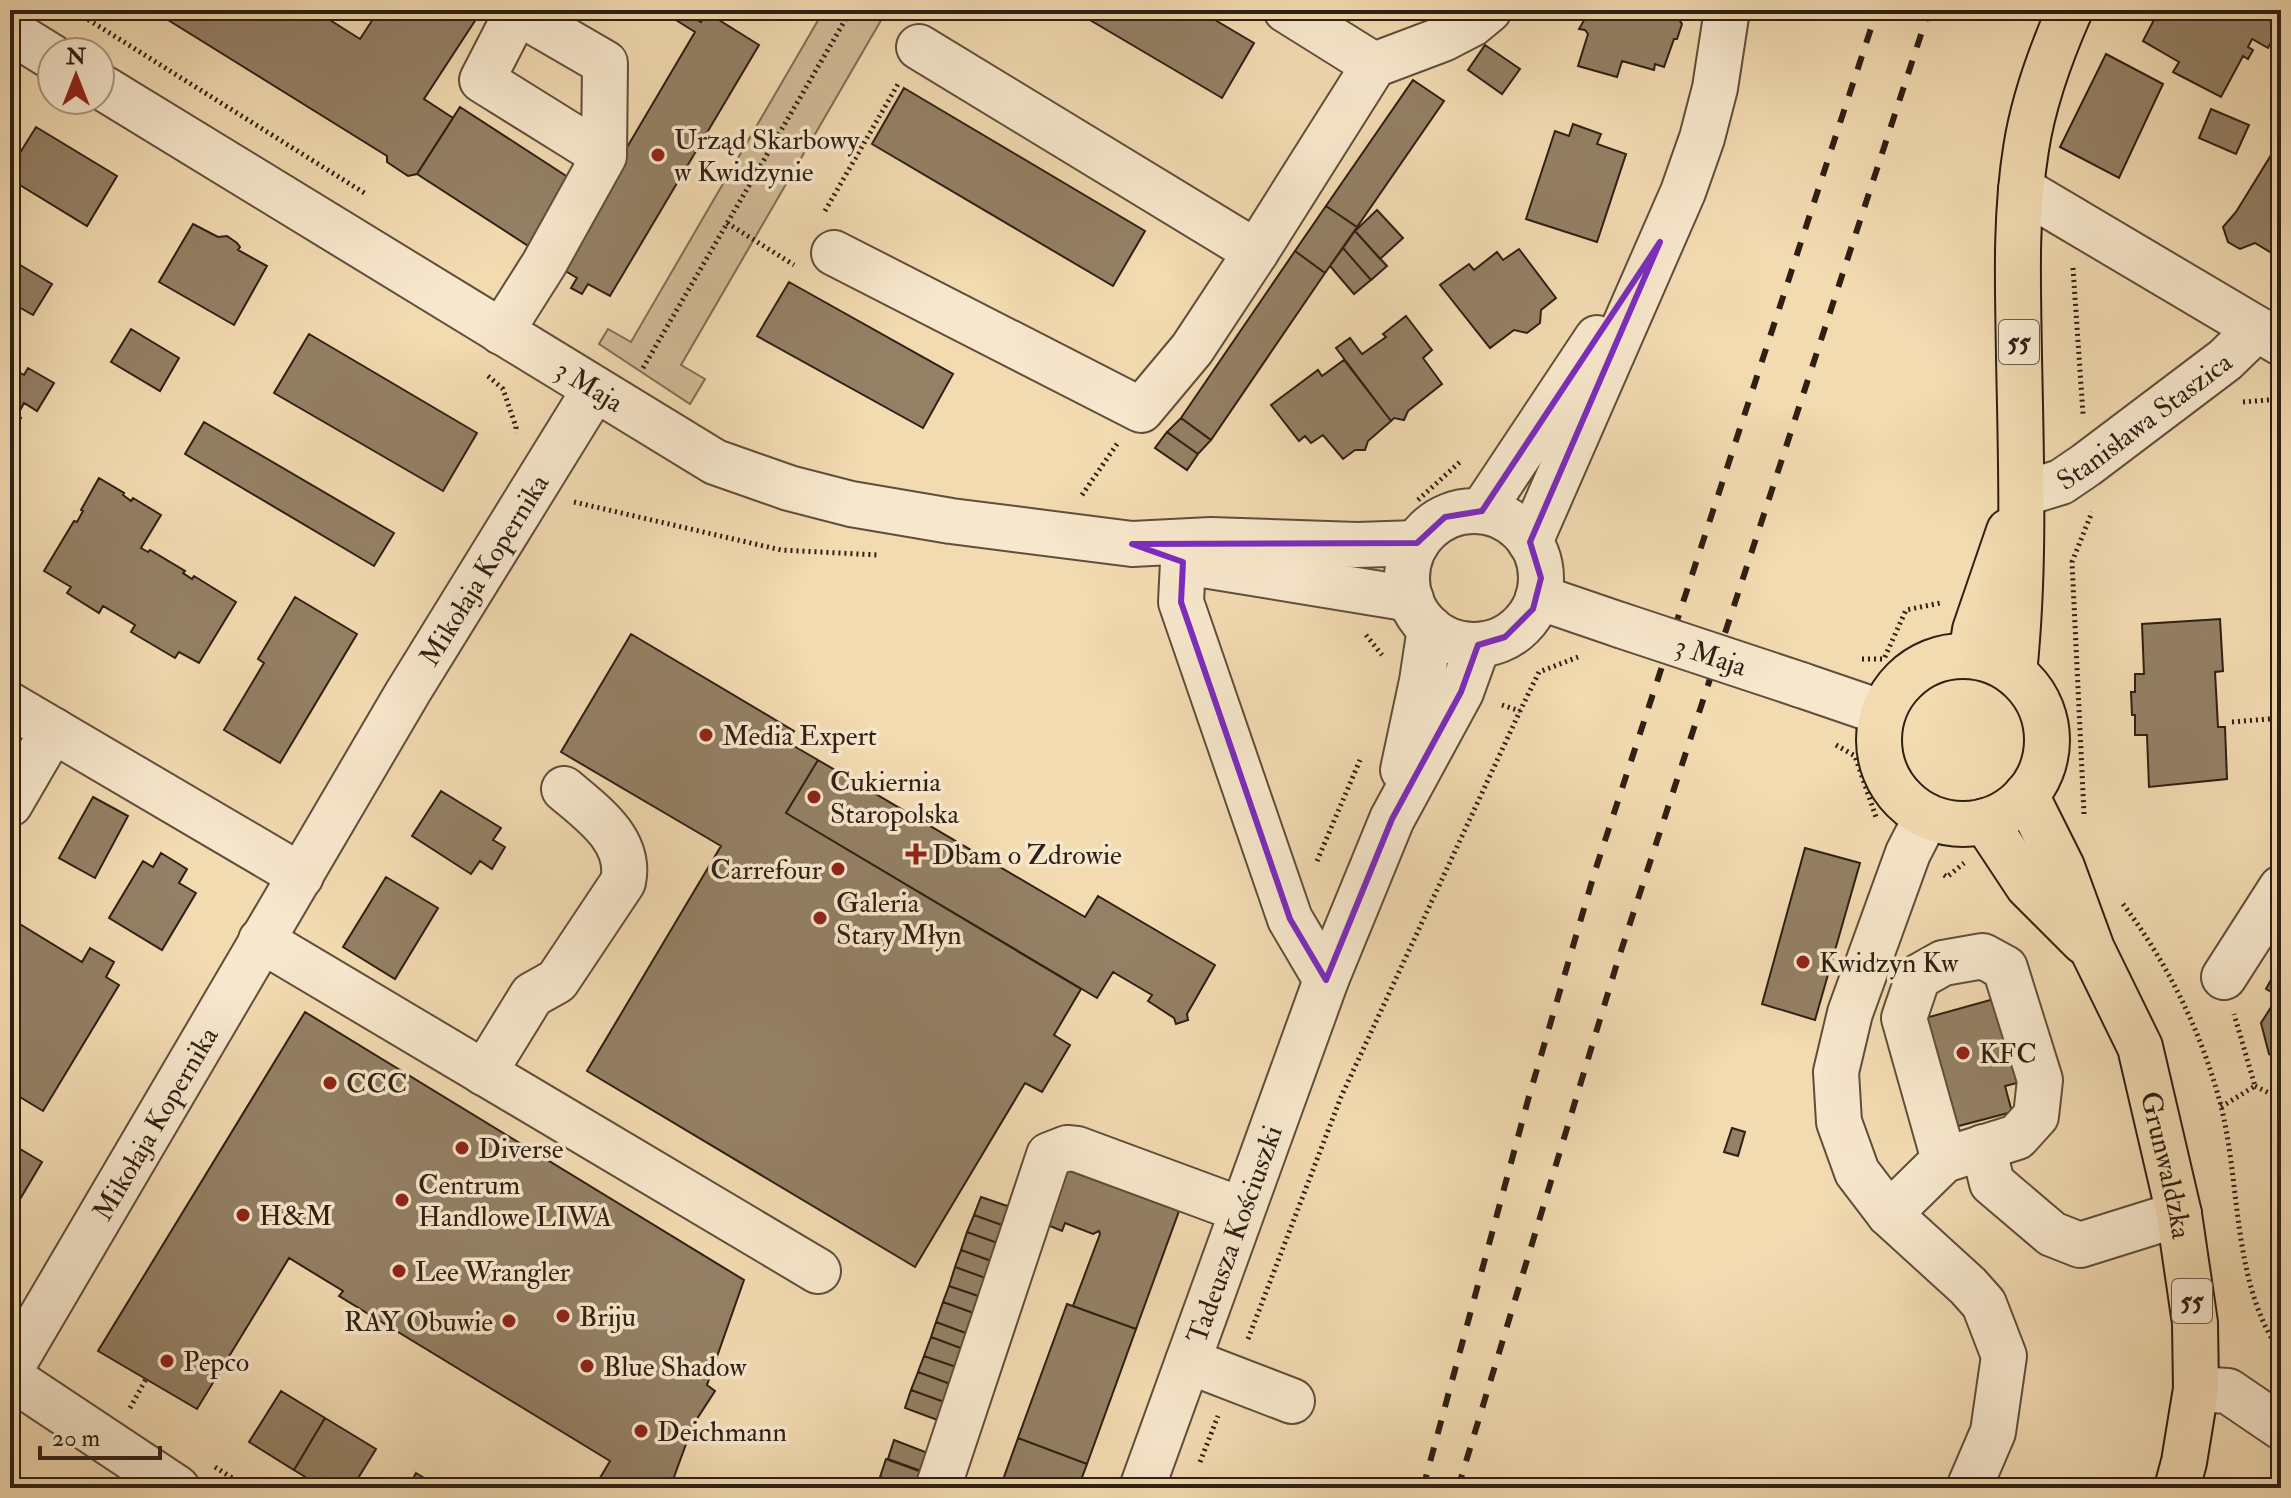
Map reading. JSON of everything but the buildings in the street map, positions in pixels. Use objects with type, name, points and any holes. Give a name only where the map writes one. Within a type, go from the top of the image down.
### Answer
[{"type":"main road","name":"55","points":[[2014,673],[2021,612],[2018,286],[2021,189],[2026,146],[2070,10]]},
{"type":"main road","name":"55","points":[[1971,656],[1975,630],[2022,494]]},
{"type":"main road","points":[[1971,656],[1994,661],[2014,673],[2033,692],[2044,717],[2047,745],[2041,772],[2026,795],[2008,811],[1985,821],[1965,824],[1927,816],[1899,795],[1886,773],[1879,748],[1883,713],[1893,692],[1908,676],[1927,663],[1949,657],[1971,656]]},
{"type":"main road","name":"Grunwaldzka","points":[[2026,795],[2062,867],[2092,949],[2140,1047],[2179,1214],[2195,1323],[2196,1389],[2177,1488]]},
{"type":"main road","name":"Grunwaldzka","points":[[1985,821],[2028,886],[2092,949]]},
{"type":"street","points":[[1286,10],[1374,65]]},
{"type":"street","points":[[815,247],[1141,410],[1192,349],[1374,65],[1443,39],[1472,24],[1489,10]]},
{"type":"street","points":[[1530,542],[1683,192],[1715,88],[1727,10]]},
{"type":"street","points":[[501,332],[544,264],[604,156],[605,63],[516,11],[482,80],[604,156]]},
{"type":"street","points":[[919,47],[1256,252]]},
{"type":"street","name":"3 Maja","points":[[116,96],[715,462],[789,488],[851,504],[951,521],[1132,544],[1211,540],[1357,545],[1417,543]]},
{"type":"street","name":"Stanisława Staszica","points":[[2021,189],[2269,336]]},
{"type":"street","points":[[1482,511],[1660,242]]},
{"type":"street","name":"Stanisława Staszica","points":[[2022,494],[2061,482],[2225,360],[2269,336]]},
{"type":"street","name":"Mikołaja Kopernika","points":[[10,1370],[408,692],[595,389]]},
{"type":"street","points":[[1463,511],[1482,511],[1518,527],[1530,542],[1538,559],[1541,578],[1538,597],[1526,620],[1516,630],[1492,643],[1478,645],[1453,641],[1420,614],[1407,581],[1409,561],[1417,543],[1429,528],[1445,517],[1463,511]]},
{"type":"street","name":"3 Maja","points":[[1132,544],[1183,562],[1420,614]]},
{"type":"street","points":[[1183,562],[1181,602],[1290,919],[1326,980]]},
{"type":"street","name":"3 Maja","points":[[1538,597],[1883,713]]},
{"type":"street","name":"Tadeusza Kościuszki","points":[[1392,819],[1422,681],[1420,614]]},
{"type":"street","name":"Tadeusza Kościuszki","points":[[1142,1488],[1326,980],[1392,819],[1461,692],[1478,645]]},
{"type":"street","points":[[10,705],[301,876]]},
{"type":"street","points":[[10,804],[53,730]]},
{"type":"street","points":[[484,1073],[532,995],[557,981],[623,882],[625,864],[617,842],[603,823],[564,789]]},
{"type":"street","points":[[1927,816],[1908,853],[1850,1013],[1836,1072],[1839,1122],[1857,1172],[1889,1214],[1984,1304],[2004,1356],[1993,1432],[1969,1488]]},
{"type":"street","points":[[2224,977],[2281,888]]},
{"type":"street","points":[[261,940],[818,1271]]},
{"type":"street","points":[[938,1488],[1049,1155],[1067,1148],[1077,1149],[1242,1210]]},
{"type":"street","points":[[1889,1214],[1964,1154],[1992,1183],[2052,1234],[2080,1245],[2179,1214]]},
{"type":"street","points":[[1188,1361],[1292,1401]]},
{"type":"street","points":[[10,1377],[177,1488]]},
{"type":"street","points":[[2196,1389],[2228,1391],[2281,1427]]},
{"type":"path","points":[[73,10],[367,195]]},
{"type":"path","points":[[638,376],[851,10]]},
{"type":"path","points":[[727,223],[815,247],[919,47]]},
{"type":"path","points":[[484,373],[503,389],[516,427],[513,440]]},
{"type":"path","points":[[2231,403],[2281,399]]},
{"type":"path","points":[[1076,503],[1141,410]]},
{"type":"path","points":[[564,512],[572,501],[781,550],[887,555]]},
{"type":"path","points":[[2085,824],[2072,562],[2096,501]]},
{"type":"path","points":[[1196,1474],[1341,1097],[1520,711]]},
{"type":"path","points":[[2232,722],[2281,718]]},
{"type":"path","points":[[2114,892],[2152,942],[2198,1032],[2221,1107],[2252,1298],[2268,1334],[2281,1353]]},
{"type":"path","points":[[2224,977],[2255,1086],[2281,1099]]},
{"type":"path","points":[[2221,1107],[2255,1086]]},
{"type":"path","points":[[117,1406],[127,1412],[146,1379]]},
{"type":"path","points":[[214,1467],[248,1488]]},
{"type":"highlighted area","points":[[1660,242],[1530,542],[1541,578],[1533,609],[1505,637],[1478,645],[1461,692],[1392,819],[1326,980],[1290,919],[1181,602],[1183,562],[1132,544],[1417,543],[1445,517],[1482,511]]},
{"type":"shaded area","points":[[824,10],[887,10],[681,365],[705,379],[690,404],[599,344],[608,329],[631,342]]},
{"type":"railway","points":[[1423,1488],[1528,1100],[1595,871],[1877,10]]},
{"type":"railway","points":[[1458,1488],[1618,960],[1929,10]]},
{"type":"place","name":"Urząd Skarbowy w Kwidzynie","points":[[658,155]]},
{"type":"place","name":"Media Expert","points":[[706,735]]},
{"type":"place","name":"Cukiernia Staropolska","points":[[814,797]]},
{"type":"place","name":"Dbam o Zdrowie","points":[[916,854]]},
{"type":"place","name":"Carrefour","points":[[838,869]]},
{"type":"place","name":"Galeria Stary Młyn","points":[[820,918]]},
{"type":"place","name":"Kwidzyn Kw","points":[[1803,962]]},
{"type":"place","name":"KFC","points":[[1963,1053]]},
{"type":"place","name":"CCC","points":[[330,1083]]},
{"type":"place","name":"Diverse","points":[[462,1148]]},
{"type":"place","name":"Centrum Handlowe LIWA","points":[[402,1200]]},
{"type":"place","name":"H&M","points":[[243,1215]]},
{"type":"place","name":"Lee Wrangler","points":[[399,1271]]},
{"type":"place","name":"Briju","points":[[563,1316]]},
{"type":"place","name":"RAY Obuwie","points":[[509,1321]]},
{"type":"place","name":"Pepco","points":[[167,1361]]},
{"type":"place","name":"Blue Shadow","points":[[587,1366]]},
{"type":"place","name":"Deichmann","points":[[641,1431]]}]
